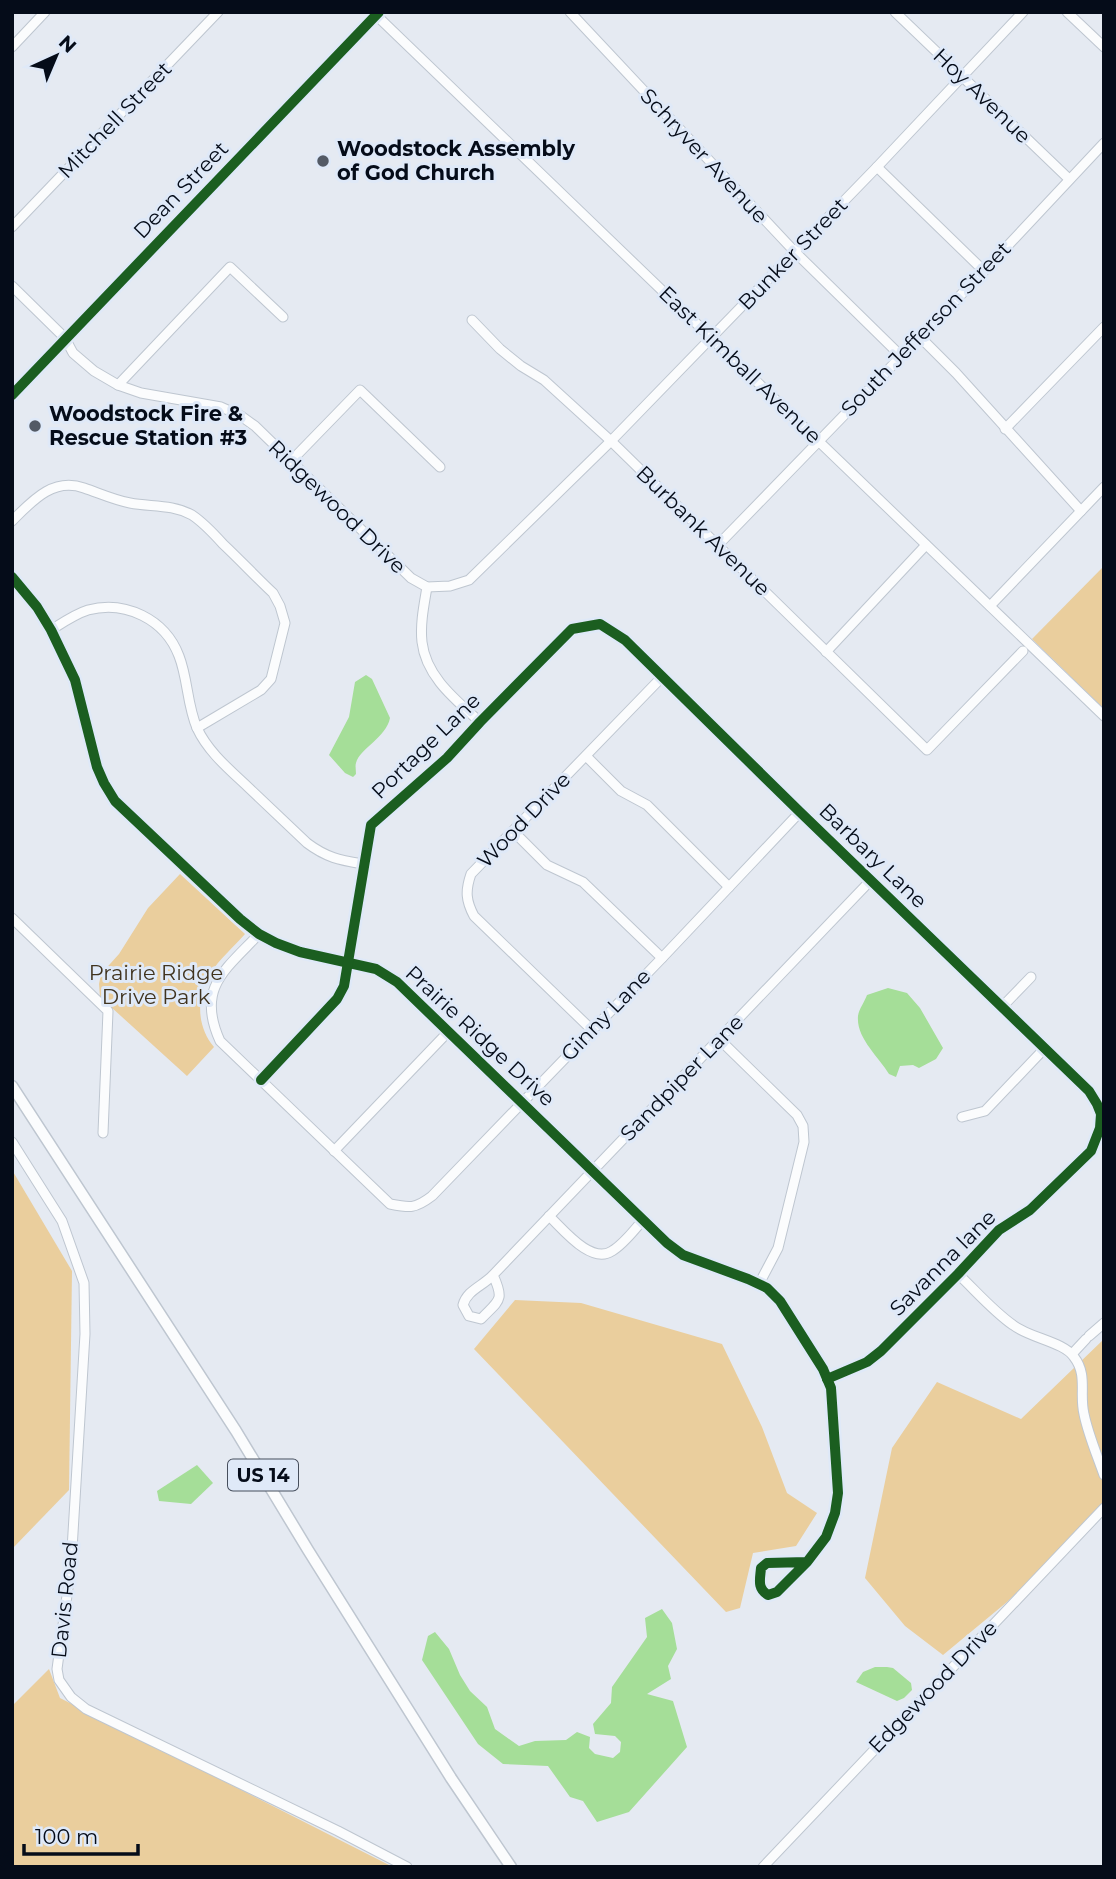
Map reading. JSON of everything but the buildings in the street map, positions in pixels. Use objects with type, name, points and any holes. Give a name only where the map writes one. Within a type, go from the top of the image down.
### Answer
[{"type":"main road","name":"US 14","points":[[12,1086],[236,1431],[451,1778],[511,1867]]},
{"type":"street","points":[[12,47],[45,12]]},
{"type":"street","name":"Schryver Avenue","points":[[570,12],[794,252],[901,356]]},
{"type":"street","name":"Hoy Avenue","points":[[895,12],[1069,179]]},
{"type":"street","name":"Bunker Street","points":[[469,580],[712,338],[1023,12]]},
{"type":"street","points":[[1067,12],[1104,47]]},
{"type":"street","name":"Mitchell Street","points":[[12,227],[212,14]]},
{"type":"street","name":"East Kimball Avenue","points":[[377,14],[1104,716]]},
{"type":"street","name":"Dean Street","points":[[12,395],[377,14]]},
{"type":"street","name":"South Jefferson Street","points":[[718,545],[1104,143]]},
{"type":"street","points":[[877,167],[984,271]]},
{"type":"street","points":[[118,385],[230,267],[283,317]]},
{"type":"street","name":"Ridgewood Drive","points":[[12,286],[65,338],[73,353],[94,371],[118,385],[142,393],[221,407],[255,426],[411,578],[427,587],[450,586],[469,580]]},
{"type":"street","name":"Burbank Avenue","points":[[472,320],[500,349],[544,380],[611,441],[927,750],[1023,651]]},
{"type":"street","points":[[1005,429],[1102,333]]},
{"type":"street","points":[[920,337],[1081,511]]},
{"type":"street","points":[[290,461],[360,390],[440,467]]},
{"type":"street","points":[[12,521],[46,490],[65,484],[131,503],[169,506],[191,515],[206,527],[272,593],[280,606],[285,623],[271,679],[261,690],[197,728]]},
{"type":"street","points":[[990,606],[1104,487]]},
{"type":"street","points":[[826,652],[926,545]]},
{"type":"street","name":"Prairie Ridge Drive","points":[[12,577],[37,607],[75,680],[97,767],[115,801],[240,919],[276,943],[300,952],[376,969],[397,982],[667,1243],[683,1255],[767,1288],[780,1301],[827,1378],[832,1395],[838,1493],[835,1513],[825,1537],[807,1562],[777,1592],[768,1595],[762,1591],[759,1585],[761,1568],[767,1563],[807,1562]]},
{"type":"street","points":[[427,587],[422,645],[429,666],[444,689],[480,722]]},
{"type":"street","points":[[51,630],[86,611],[103,607],[119,607],[151,620],[167,635],[179,655],[197,728],[216,757],[320,853],[334,859],[363,864]]},
{"type":"street","name":"Portage Lane","points":[[261,1080],[337,999],[344,986],[371,825],[447,758],[572,629],[600,624]]},
{"type":"street","name":"Barbary Lane","points":[[600,624],[625,640],[1089,1091],[1101,1114],[1100,1128]]},
{"type":"street","name":"Wood Drive","points":[[592,1030],[474,916],[467,902],[466,888],[471,874],[662,677]]},
{"type":"street","points":[[586,756],[621,791],[647,805],[729,887]]},
{"type":"street","name":"Ginny Lane","points":[[259,934],[222,974],[212,990],[212,1023],[220,1041],[390,1204],[408,1208],[422,1204],[432,1196],[800,812]]},
{"type":"street","points":[[513,831],[547,865],[583,882],[662,958]]},
{"type":"street","name":"Sandpiper Lane","points":[[493,1275],[500,1294],[499,1300],[481,1319],[469,1316],[463,1306],[464,1300],[493,1275],[871,880]]},
{"type":"street","points":[[12,918],[108,1011],[103,1133]]},
{"type":"street","points":[[1002,1007],[1031,977]]},
{"type":"street","points":[[334,1151],[449,1031]]},
{"type":"street","points":[[719,1039],[797,1115],[803,1126],[804,1142],[778,1248],[759,1284]]},
{"type":"street","points":[[962,1117],[985,1111],[1045,1048]]},
{"type":"street","name":"Savanna lane","points":[[827,1378],[867,1362],[881,1351],[999,1230],[1030,1210],[1091,1151],[1100,1128]]},
{"type":"street","name":"Davis Road","points":[[12,1142],[62,1221],[84,1283],[85,1334],[71,1566],[57,1670],[59,1680],[71,1697],[86,1709],[407,1867]]},
{"type":"street","points":[[549,1216],[585,1249],[593,1254],[603,1255],[612,1252],[643,1220]]},
{"type":"street","points":[[958,1274],[1014,1326],[1072,1354],[1083,1373],[1083,1412],[1104,1475]]},
{"type":"street","points":[[1072,1354],[1104,1323]]},
{"type":"street","name":"Edgewood Drive","points":[[763,1867],[1104,1508]]},
{"type":"green space","points":[[1104,566],[1104,709],[1032,639]]},
{"type":"green space","name":"Prairie Ridge Drive Park","points":[[180,874],[245,934],[218,963],[206,982],[201,1001],[201,1020],[214,1047],[187,1076],[100,997],[99,984],[101,974],[119,954],[148,908]]},
{"type":"green space","points":[[12,1170],[72,1271],[69,1490],[12,1549]]},
{"type":"green space","points":[[515,1300],[581,1303],[722,1344],[762,1427],[787,1493],[817,1513],[796,1546],[753,1553],[740,1608],[726,1612],[474,1349]]},
{"type":"green space","points":[[1104,1339],[1104,1510],[1007,1602],[943,1655],[905,1626],[865,1578],[892,1448],[937,1382],[1021,1419]]},
{"type":"green space","points":[[49,1669],[60,1698],[393,1867],[12,1867],[12,1706]]},
{"type":"shaded area","points":[[366,675],[372,679],[390,718],[384,731],[358,758],[356,774],[353,777],[345,773],[329,755],[349,717],[355,682]]},
{"type":"shaded area","points":[[888,988],[907,993],[920,1008],[943,1048],[936,1059],[919,1068],[913,1065],[900,1066],[896,1077],[889,1074],[869,1047],[858,1024],[858,1016],[867,995]]},
{"type":"shaded area","points":[[197,1465],[213,1483],[191,1504],[159,1501],[157,1491]]},
{"type":"shaded area","points":[[662,1609],[672,1623],[677,1649],[668,1666],[671,1679],[647,1694],[673,1701],[687,1747],[629,1812],[597,1822],[583,1801],[570,1797],[548,1766],[503,1764],[478,1744],[422,1660],[428,1636],[435,1632],[449,1649],[470,1691],[487,1707],[495,1729],[519,1746],[535,1741],[566,1740],[577,1732],[590,1737],[589,1748],[595,1754],[613,1758],[620,1752],[621,1742],[615,1736],[595,1734],[593,1724],[611,1703],[612,1687],[647,1637],[645,1618]]},
{"type":"shaded area","points":[[875,1667],[893,1668],[911,1683],[912,1690],[897,1701],[856,1682],[863,1672]]},
{"type":"cycle path","points":[[12,395],[379,12]]},
{"type":"cycle path","points":[[12,577],[37,607],[75,680],[97,767],[115,801],[240,919],[276,943],[300,952],[376,969],[397,982],[667,1243],[683,1255],[767,1288],[780,1301],[823,1369],[831,1388],[838,1493],[835,1513],[826,1537],[807,1562],[777,1592],[768,1595],[762,1590],[761,1568],[767,1563],[807,1562]]},
{"type":"cycle path","points":[[261,1080],[337,999],[344,986],[371,825],[447,758],[572,629],[600,624],[625,640],[1089,1091],[1101,1114],[1100,1128],[1091,1151],[1030,1210],[999,1230],[881,1351],[867,1362],[827,1379]]},
{"type":"place","name":"Woodstock Assembly of God Church","points":[[323,161]]},
{"type":"place","name":"Woodstock Fire & Rescue Station #3","points":[[35,426]]}]
